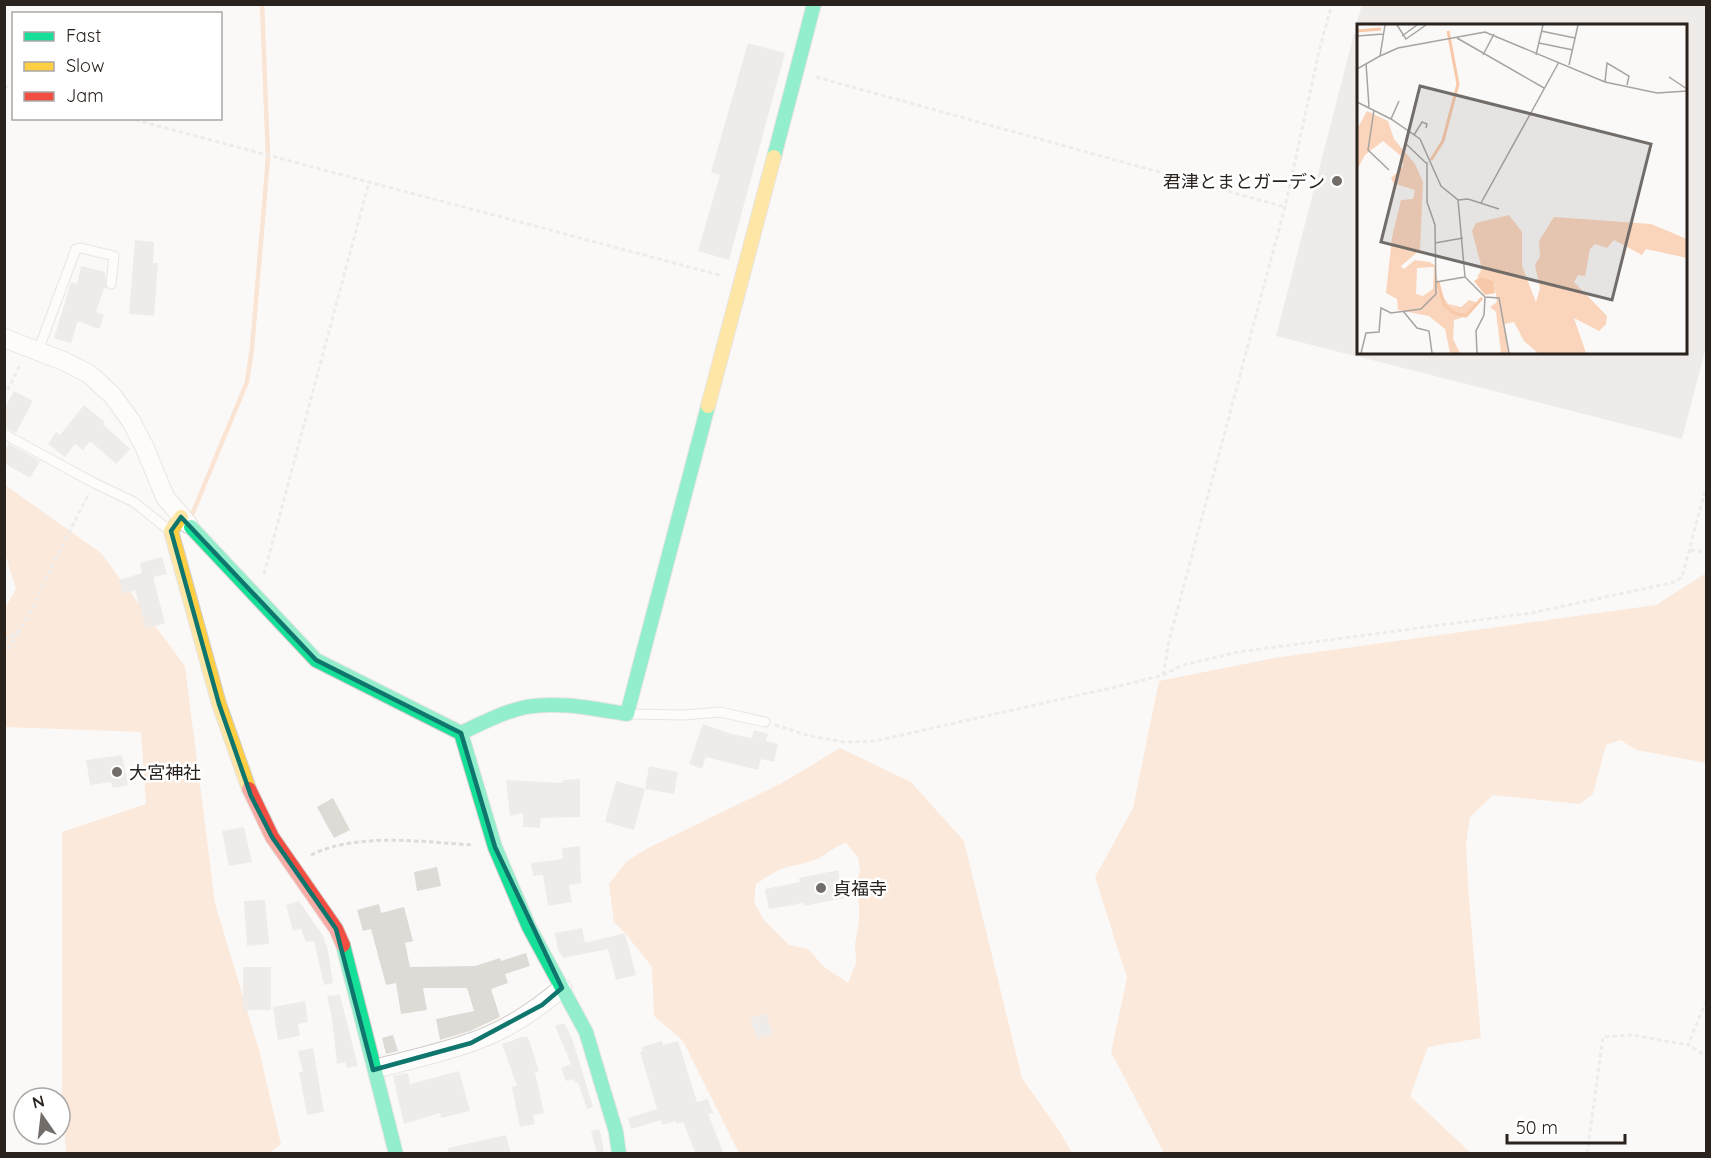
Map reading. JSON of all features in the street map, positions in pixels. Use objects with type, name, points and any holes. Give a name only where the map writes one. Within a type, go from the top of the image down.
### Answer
[{"type":"street","points":[[461,733],[489,719],[527,707],[558,706],[627,714],[814,4]]},
{"type":"street","points":[[4,338],[89,374],[112,395],[131,421],[165,497],[182,524],[316,660],[461,733],[495,847],[529,927],[586,1032],[616,1132],[619,1154]]},
{"type":"street","points":[[182,524],[219,704],[250,796],[272,837],[336,929],[380,1068],[396,1154]]},
{"type":"street","points":[[380,1068],[471,1043],[542,1005],[562,988]]},
{"type":"lane","points":[[33,349],[76,249],[81,248],[114,256],[111,284]]},
{"type":"lane","points":[[4,434],[94,483],[182,524]]},
{"type":"lane","points":[[627,714],[684,715],[720,712],[765,722]]},
{"type":"path","points":[[1162,675],[1285,207],[1320,47],[1332,4]]},
{"type":"path","points":[[797,72],[1285,207]]},
{"type":"path","points":[[136,120],[742,281]]},
{"type":"path","points":[[257,598],[369,182]]},
{"type":"path","points":[[4,397],[33,349]]},
{"type":"path","points":[[4,656],[33,609],[42,586],[94,483]]},
{"type":"path","points":[[765,722],[810,736],[844,742],[875,741],[1124,685],[1162,675],[1182,665],[1239,652],[1531,613],[1675,582],[1682,578],[1707,487]]},
{"type":"path","points":[[1690,550],[1707,552]]},
{"type":"path","points":[[4,641],[19,631]]},
{"type":"path","points":[[305,858],[327,847],[402,840],[495,847]]},
{"type":"path","points":[[1688,1045],[1707,1001]]},
{"type":"path","points":[[1587,1154],[1604,1037],[1633,1035],[1688,1045],[1707,1056]]},
{"type":"highlighted area","points":[[181,517],[316,660],[461,733],[495,847],[562,988],[542,1005],[471,1043],[373,1070],[336,929],[272,837],[251,796],[219,704],[171,531]]},
{"type":"shaded area","points":[[5,485],[101,553],[185,666],[215,903],[259,1050],[281,1144],[269,1153],[66,1153],[65,1146],[72,1146],[72,1086],[62,1086],[62,832],[146,804],[141,732],[5,727],[5,609],[16,589],[5,553]]},
{"type":"shaded area","points":[[1706,573],[1706,763],[1637,750],[1620,740],[1606,745],[1593,794],[1580,804],[1493,795],[1470,817],[1466,844],[1481,1038],[1428,1047],[1410,1096],[1471,1153],[1164,1153],[1111,1052],[1127,978],[1095,877],[1133,808],[1159,681],[1274,658],[1656,605]]},
{"type":"shaded area","points":[[840,748],[911,782],[964,841],[1022,1078],[1072,1153],[739,1153],[683,1041],[654,1016],[652,967],[614,922],[609,884],[627,861],[648,848],[782,783]],"holes":[[[846,843],[858,857],[860,871],[856,885],[859,905],[855,944],[856,963],[848,983],[823,966],[808,949],[789,945],[764,920],[754,902],[756,884],[781,869],[817,859]]]},
{"type":"building","name":"君津とまとガーデン","points":[[1362,4],[1707,4],[1707,343],[1682,439],[1360,357],[1360,354],[1687,354],[1687,24],[1357,24],[1356,26]]},
{"type":"building","points":[[1354,34],[1357,34],[1357,354],[1359,357],[1276,336]]},
{"type":"building","points":[[748,43],[785,53],[729,260],[698,251],[720,175],[711,172]]},
{"type":"building","points":[[135,240],[154,242],[153,263],[158,263],[154,316],[129,314]]},
{"type":"building","points":[[81,266],[105,272],[106,288],[104,288],[96,312],[104,315],[99,329],[78,321],[71,343],[54,338],[71,282],[77,284]]},
{"type":"building","points":[[14,391],[33,401],[16,433],[4,427],[4,409]]},
{"type":"building","points":[[84,405],[105,422],[103,424],[130,449],[116,464],[90,441],[83,450],[75,444],[65,457],[48,444],[56,432],[60,435]]},
{"type":"building","points":[[9,444],[40,461],[30,478],[4,463],[4,451]]},
{"type":"building","points":[[162,557],[167,574],[153,577],[165,623],[146,629],[135,590],[123,594],[119,580],[142,573],[140,563]]},
{"type":"building","points":[[703,724],[731,734],[752,738],[754,730],[768,734],[766,741],[778,744],[774,762],[761,759],[758,770],[706,757],[702,769],[689,764]]},
{"type":"building","points":[[122,755],[128,785],[113,788],[111,782],[90,785],[86,760]]},
{"type":"building","points":[[649,766],[678,772],[674,794],[645,789]]},
{"type":"building","points":[[580,779],[580,817],[541,818],[540,828],[523,827],[523,813],[510,816],[506,780],[563,783],[563,780]]},
{"type":"building","points":[[616,781],[645,789],[634,830],[605,822]]},
{"type":"building","points":[[333,798],[350,830],[334,838],[317,807]]},
{"type":"building","points":[[244,827],[252,862],[229,866],[222,831]]},
{"type":"building","points":[[580,846],[581,883],[569,885],[572,902],[548,906],[543,875],[533,876],[531,863],[563,859],[562,848]]},
{"type":"building","points":[[437,867],[441,886],[417,891],[414,872]]},
{"type":"building","name":"貞福寺","points":[[838,870],[844,898],[804,906],[804,903],[769,909],[765,889],[800,882],[799,878]]},
{"type":"building","points":[[265,900],[269,944],[247,946],[244,901]]},
{"type":"building","points":[[299,901],[323,936],[328,950],[333,983],[324,985],[314,941],[306,942],[301,929],[293,931],[286,905]]},
{"type":"building","points":[[379,904],[381,913],[404,907],[413,941],[405,943],[410,967],[475,966],[526,953],[530,966],[505,974],[508,983],[491,989],[500,1017],[470,1031],[440,1040],[436,1019],[474,1011],[467,988],[423,988],[427,1010],[401,1014],[396,983],[386,985],[371,929],[363,931],[357,910]]},
{"type":"building","points":[[582,928],[585,943],[625,933],[636,975],[616,980],[608,949],[563,958],[558,950],[555,933]]},
{"type":"building","points":[[243,967],[271,967],[271,1010],[243,1010]]},
{"type":"building","points":[[340,995],[358,1066],[347,1068],[345,1062],[337,1064],[327,996]]},
{"type":"building","points":[[305,1001],[308,1022],[298,1024],[300,1036],[278,1040],[273,1007]]},
{"type":"building","points":[[766,1013],[773,1034],[757,1039],[750,1018]]},
{"type":"building","points":[[564,1023],[572,1038],[593,1107],[587,1109],[578,1082],[575,1083],[574,1079],[566,1081],[561,1068],[571,1064],[555,1026]]},
{"type":"building","points":[[393,1035],[398,1051],[386,1054],[382,1038]]},
{"type":"building","points":[[528,1037],[539,1071],[535,1072],[544,1113],[533,1115],[535,1124],[520,1127],[512,1087],[517,1086],[502,1044]]},
{"type":"building","points":[[662,1041],[663,1045],[678,1041],[697,1102],[708,1099],[713,1113],[708,1114],[724,1154],[696,1154],[683,1122],[676,1124],[676,1121],[662,1125],[661,1120],[631,1129],[628,1118],[657,1109],[640,1052],[643,1051],[642,1047]]},
{"type":"building","points":[[313,1048],[324,1112],[307,1115],[299,1072],[303,1072],[298,1051]]},
{"type":"building","points":[[459,1071],[470,1111],[441,1118],[440,1113],[404,1124],[393,1076],[408,1074],[410,1084]]},
{"type":"building","points":[[599,1129],[604,1154],[597,1154],[591,1131]]},
{"type":"building","points":[[506,1135],[511,1154],[448,1154],[448,1148]]},
{"type":"waterway","points":[[191,517],[247,382],[252,348],[268,158],[262,4]]},
{"type":"traffic: fast","points":[[774,157],[814,4]]},
{"type":"traffic: fast","points":[[461,733],[509,712],[538,705],[576,706],[627,714],[708,406]]},
{"type":"traffic: fast","points":[[191,527],[316,660],[461,733],[495,847],[529,927],[586,1032],[616,1132],[619,1154]]},
{"type":"traffic: fast","points":[[343,945],[396,1154]]},
{"type":"traffic: slow","points":[[708,406],[774,157]]},
{"type":"traffic: slow","points":[[181,517],[171,531],[219,704],[249,789]]},
{"type":"traffic: jam","points":[[249,789],[272,837],[336,929],[343,945]]},
{"type":"place","name":"君津とまとガーデン","points":[[1337,181]]},
{"type":"place","name":"大宮神社","points":[[117,772]]},
{"type":"place","name":"貞福寺","points":[[821,888]]}]
